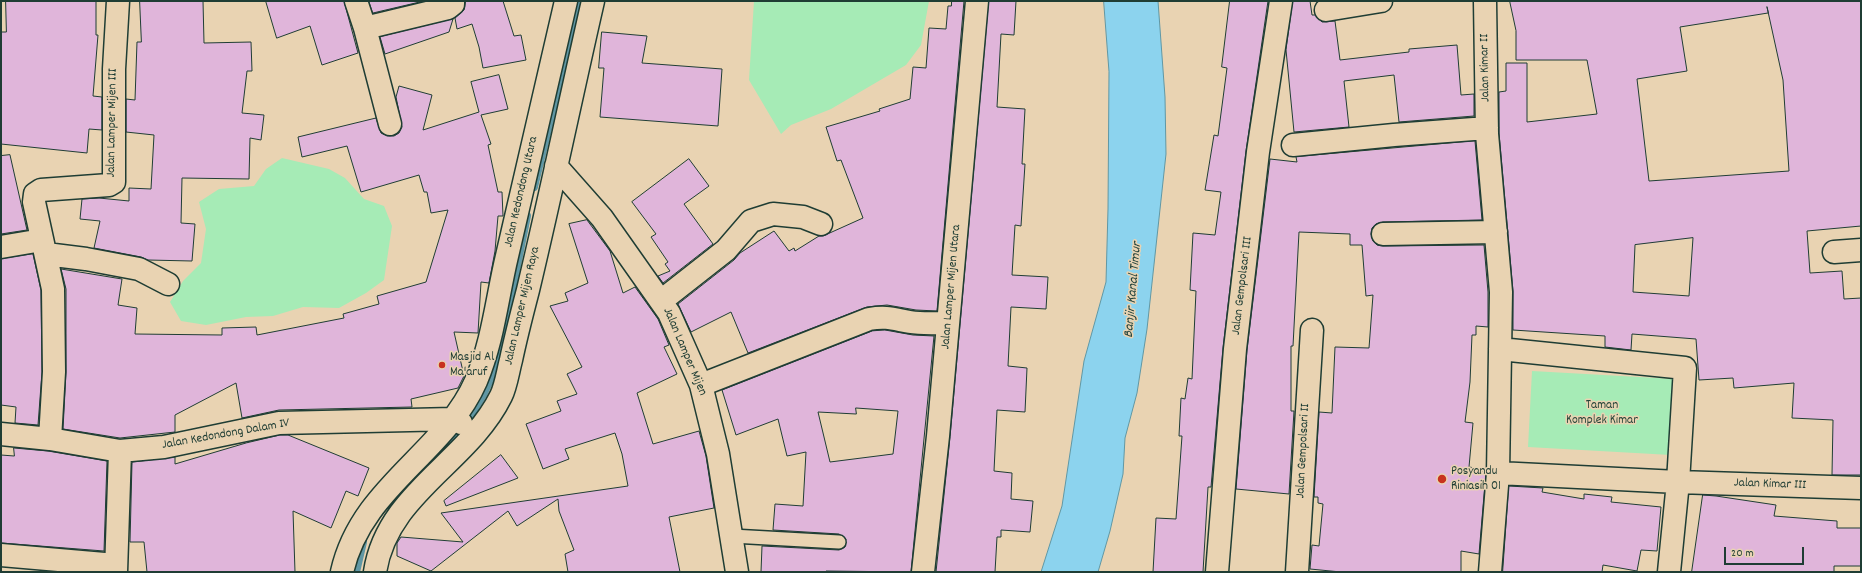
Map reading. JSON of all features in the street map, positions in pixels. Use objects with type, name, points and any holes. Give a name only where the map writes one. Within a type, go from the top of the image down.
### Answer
[{"type":"street","name":"Jalan Lamper Mijen III","points":[[50,439],[54,372],[53,290],[34,202],[35,194],[41,190],[109,185],[114,182],[114,69],[118,1]]},
{"type":"street","points":[[356,1],[365,28],[390,124]]},
{"type":"street","points":[[365,28],[448,8],[453,4],[453,1]]},
{"type":"street","name":"Jalan Kedondong Utara","points":[[342,572],[346,553],[364,519],[389,487],[464,426],[488,388],[490,343],[518,270],[566,1]]},
{"type":"street","name":"Jalan Lamper Mijen Raya","points":[[374,572],[377,557],[387,532],[400,511],[442,467],[464,426],[488,388],[518,270],[556,166],[593,1]]},
{"type":"street","name":"Jalan Lamper Mijen Utara","points":[[923,572],[948,323],[976,1]]},
{"type":"street","name":"Jalan Gempolsari III","points":[[1217,572],[1235,349],[1258,152],[1281,1]]},
{"type":"street","points":[[1326,10],[1381,1]]},
{"type":"street","name":"Jalan Kimar II","points":[[1485,1],[1487,132],[1502,292],[1498,473],[1490,572]]},
{"type":"street","points":[[1293,145],[1394,135],[1487,132]]},
{"type":"street","name":"Jalan Lamper Mijen","points":[[556,166],[602,218],[669,313],[701,385],[718,454],[737,572]]},
{"type":"street","points":[[662,301],[726,250],[751,221],[773,214],[803,217],[821,224]]},
{"type":"street","points":[[1383,234],[1496,232]]},
{"type":"street","points":[[1,247],[44,247],[86,259],[138,269],[168,284]]},
{"type":"street","points":[[1834,252],[1861,250]]},
{"type":"street","points":[[701,385],[869,320],[881,317],[894,318],[910,322],[948,323]]},
{"type":"street","name":"Jalan Gempolsari II","points":[[1297,572],[1312,330]]},
{"type":"street","points":[[1500,348],[1685,368],[1678,482],[1669,572]]},
{"type":"street","name":"Jalan Kedondong Dalam IV","points":[[1,434],[50,439],[120,451],[164,447],[279,423],[464,426]]},
{"type":"street","points":[[1,555],[116,568],[120,451]]},
{"type":"street","name":"Jalan Kimar III","points":[[1498,473],[1678,482],[1861,488]]},
{"type":"lane","points":[[732,536],[839,542]]},
{"type":"green space","points":[[754,1],[929,1],[921,45],[906,65],[831,109],[791,125],[781,134],[749,80]]},
{"type":"green space","points":[[282,158],[329,169],[345,178],[364,199],[384,206],[392,226],[384,280],[366,293],[339,308],[303,307],[273,316],[246,317],[206,325],[181,321],[170,302],[183,281],[201,263],[206,229],[199,202],[219,189],[254,186],[266,169]]},
{"type":"green space","name":"Taman Komplek Kimar","points":[[1532,371],[1675,379],[1671,455],[1528,447]]},
{"type":"water","name":"Banjir Kanal Timur","points":[[1104,1],[1158,1],[1165,97],[1166,154],[1147,329],[1137,393],[1125,438],[1123,474],[1110,531],[1098,572],[1041,572],[1062,506],[1084,361],[1106,282],[1109,72]]},
{"type":"building","points":[[6,1],[96,1],[96,35],[98,35],[93,96],[102,97],[102,130],[89,129],[87,153],[1,144],[1,32],[6,32]]},
{"type":"building","points":[[140,1],[203,1],[204,43],[251,42],[252,71],[247,71],[242,113],[264,115],[261,140],[250,138],[249,179],[182,178],[181,223],[195,224],[192,261],[148,260],[141,257],[94,248],[100,221],[80,219],[82,199],[99,198],[129,201],[129,188],[151,189],[154,135],[126,132],[126,99],[135,100],[137,42],[141,42]]},
{"type":"building","points":[[266,1],[344,1],[358,53],[322,65],[310,26],[277,38]]},
{"type":"building","points":[[369,1],[424,1],[373,13]]},
{"type":"building","points":[[466,1],[503,1],[514,36],[521,35],[526,60],[483,68],[479,47],[472,24],[457,29],[455,18],[464,10]]},
{"type":"building","points":[[952,1],[964,1],[937,311],[916,310],[887,305],[867,307],[748,353],[731,312],[691,332],[678,304],[734,260],[740,253],[774,231],[789,251],[794,248],[795,251],[819,236],[823,236],[863,218],[841,160],[837,161],[826,127],[880,111],[879,109],[910,99],[913,67],[926,68],[929,28],[946,29],[948,6],[951,6]]},
{"type":"building","points":[[989,1],[1016,1],[1014,35],[1001,34],[997,107],[1025,109],[1022,164],[1025,164],[1021,226],[1015,225],[1012,275],[1048,277],[1046,309],[1011,307],[1008,366],[1027,368],[1025,412],[997,410],[994,471],[1012,473],[1011,499],[1033,501],[1030,532],[1001,530],[1001,537],[997,537],[995,572],[936,572],[950,437]]},
{"type":"building","points":[[1230,1],[1268,1],[1246,151],[1223,348],[1211,487],[1208,487],[1203,572],[1153,572],[1156,518],[1176,519],[1182,436],[1179,436],[1181,398],[1185,399],[1188,378],[1192,379],[1196,291],[1190,290],[1193,233],[1215,235],[1221,192],[1205,190],[1214,135],[1218,136],[1227,68],[1222,67]]},
{"type":"building","points":[[1293,1],[1310,1],[1312,15],[1315,15],[1322,22],[1335,21],[1340,60],[1409,52],[1409,49],[1457,45],[1461,95],[1474,94],[1474,116],[1399,122],[1394,75],[1344,81],[1349,127],[1294,132],[1286,50]]},
{"type":"building","points":[[1510,1],[1861,1],[1861,226],[1807,231],[1810,273],[1842,271],[1844,299],[1861,298],[1861,475],[1832,475],[1833,420],[1792,418],[1794,383],[1734,388],[1733,378],[1699,380],[1696,339],[1632,334],[1631,350],[1605,347],[1605,336],[1513,330],[1513,291],[1499,133],[1499,92],[1506,91],[1506,63],[1527,63],[1527,122],[1597,114],[1587,60],[1516,60],[1516,31]],"holes":[[[1767,7],[1783,80],[1789,171],[1649,181],[1637,79],[1687,71],[1680,27],[1768,13]],[[1693,238],[1689,296],[1633,292],[1635,245]]]},
{"type":"building","points":[[453,19],[449,32],[385,54],[380,37]]},
{"type":"building","points":[[602,32],[647,36],[642,63],[722,69],[718,126],[600,117],[604,68],[599,68]]},
{"type":"building","points":[[499,75],[508,109],[481,115],[491,144],[488,145],[498,192],[502,192],[503,216],[498,216],[495,251],[489,283],[481,282],[478,333],[454,332],[464,376],[458,388],[411,399],[412,407],[279,410],[242,418],[236,383],[175,415],[175,432],[120,438],[63,429],[66,372],[66,289],[61,269],[122,279],[118,305],[137,308],[135,334],[222,335],[222,328],[256,327],[257,335],[344,318],[343,314],[379,304],[377,296],[426,282],[448,210],[431,213],[427,192],[424,192],[419,175],[361,192],[347,146],[302,157],[298,137],[376,118],[381,133],[387,136],[394,136],[399,133],[402,127],[396,97],[399,86],[432,95],[423,130],[479,112],[471,82]]},
{"type":"building","points":[[1475,141],[1482,220],[1383,222],[1376,224],[1372,228],[1371,234],[1373,241],[1377,245],[1383,246],[1484,245],[1488,292],[1488,327],[1476,326],[1476,335],[1472,335],[1470,382],[1465,422],[1473,423],[1469,467],[1475,468],[1474,470],[1486,472],[1479,554],[1461,551],[1461,572],[1341,572],[1310,569],[1312,545],[1319,546],[1323,504],[1318,503],[1318,497],[1314,497],[1319,412],[1332,413],[1335,347],[1369,348],[1373,295],[1366,296],[1362,245],[1350,245],[1350,234],[1299,232],[1293,346],[1291,346],[1291,411],[1294,411],[1289,494],[1236,489],[1247,350],[1270,159],[1297,162],[1296,157]]},
{"type":"building","points":[[10,155],[27,230],[1,234],[1,156]]},
{"type":"building","points":[[689,159],[709,186],[684,204],[713,244],[663,283],[658,276],[670,271],[665,264],[668,262],[651,237],[656,234],[632,202]]},
{"type":"building","points":[[587,220],[610,251],[623,293],[635,287],[658,319],[669,345],[664,347],[677,374],[637,393],[653,444],[699,431],[706,456],[714,508],[669,517],[680,572],[568,572],[565,554],[574,550],[559,511],[558,499],[517,526],[508,511],[431,571],[397,556],[397,543],[401,537],[463,542],[441,513],[628,486],[622,454],[615,433],[565,449],[569,459],[543,469],[526,424],[561,411],[557,401],[577,394],[567,374],[582,367],[550,306],[568,301],[565,293],[588,283],[569,224]]},
{"type":"building","points":[[33,254],[41,290],[42,372],[38,425],[15,423],[16,407],[1,405],[1,259]]},
{"type":"building","points":[[885,330],[913,335],[934,336],[911,572],[761,572],[762,546],[839,550],[845,547],[846,539],[839,534],[773,530],[775,504],[803,506],[806,452],[787,456],[778,419],[736,435],[722,390],[872,331]],"holes":[[[856,408],[898,411],[893,454],[830,462],[818,412],[856,414]]]},
{"type":"building","points":[[280,435],[288,435],[369,468],[358,496],[346,491],[331,528],[293,511],[295,572],[147,572],[144,542],[130,542],[132,462],[175,457],[175,464],[246,443]]},
{"type":"building","points":[[14,448],[48,451],[107,461],[104,551],[1,543],[1,455],[14,456]]},
{"type":"building","points":[[501,455],[518,478],[446,506],[444,501]]},
{"type":"building","points":[[1509,486],[1543,488],[1542,492],[1584,499],[1584,494],[1612,497],[1611,502],[1661,507],[1657,551],[1641,550],[1637,571],[1603,565],[1602,572],[1503,572]]},
{"type":"building","points":[[1703,495],[1776,505],[1774,516],[1837,521],[1837,528],[1861,528],[1861,566],[1834,566],[1834,572],[1692,572]]},
{"type":"waterway","points":[[534,187],[579,1]]},
{"type":"waterway","points":[[404,488],[463,428],[483,395],[497,365],[527,216]]},
{"type":"waterway","points":[[356,572],[363,542]]},
{"type":"place","name":"Masjid Al Ma'aruf","points":[[442,365]]},
{"type":"place","name":"Posyandu Riniasih 01","points":[[1442,479]]}]
